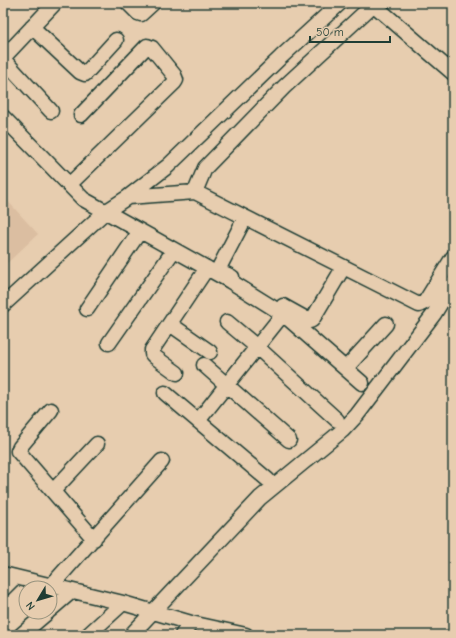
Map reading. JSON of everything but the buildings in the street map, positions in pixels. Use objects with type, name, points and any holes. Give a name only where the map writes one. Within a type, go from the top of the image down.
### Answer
[{"type":"street","points":[[51,111],[3,58],[55,3]]},
{"type":"street","points":[[128,3],[141,14],[153,3]]},
{"type":"street","points":[[3,305],[105,212],[128,197],[168,166],[281,57],[340,3]]},
{"type":"street","points":[[195,192],[205,168],[284,87],[374,4],[453,73]]},
{"type":"street","points":[[32,27],[80,72],[85,74],[116,40]]},
{"type":"street","points":[[69,185],[176,80],[174,75],[156,53],[147,46],[81,115]]},
{"type":"street","points":[[3,117],[83,199],[207,268],[283,314],[362,383]]},
{"type":"street","points":[[128,197],[195,192],[419,305],[425,302],[453,257]]},
{"type":"street","points":[[245,218],[220,266],[220,270],[310,321],[314,317],[343,268]]},
{"type":"street","points":[[87,309],[140,231]]},
{"type":"street","points":[[109,343],[174,250]]},
{"type":"street","points":[[177,373],[152,354],[152,350],[207,268]]},
{"type":"street","points":[[131,635],[260,498],[357,416],[434,314],[453,283]]},
{"type":"street","points":[[198,421],[283,314]]},
{"type":"street","points":[[227,322],[257,347],[336,420]]},
{"type":"street","points":[[170,324],[210,352]]},
{"type":"street","points":[[346,368],[386,324]]},
{"type":"street","points":[[204,365],[289,440]]},
{"type":"street","points":[[165,393],[268,480]]},
{"type":"street","points":[[51,410],[18,451],[94,539]]},
{"type":"street","points":[[53,492],[97,444]]},
{"type":"street","points":[[56,580],[162,461]]},
{"type":"street","points":[[3,589],[9,575],[28,580]]},
{"type":"street","points":[[58,588],[123,603],[191,623],[246,635]]},
{"type":"street","points":[[58,603],[72,591]]},
{"type":"street","points":[[88,635],[123,603]]},
{"type":"street","points":[[21,635],[39,620]]},
{"type":"street","points":[[182,635],[191,623]]},
{"type":"shaded area","points":[[3,196],[38,234],[3,267]]}]
